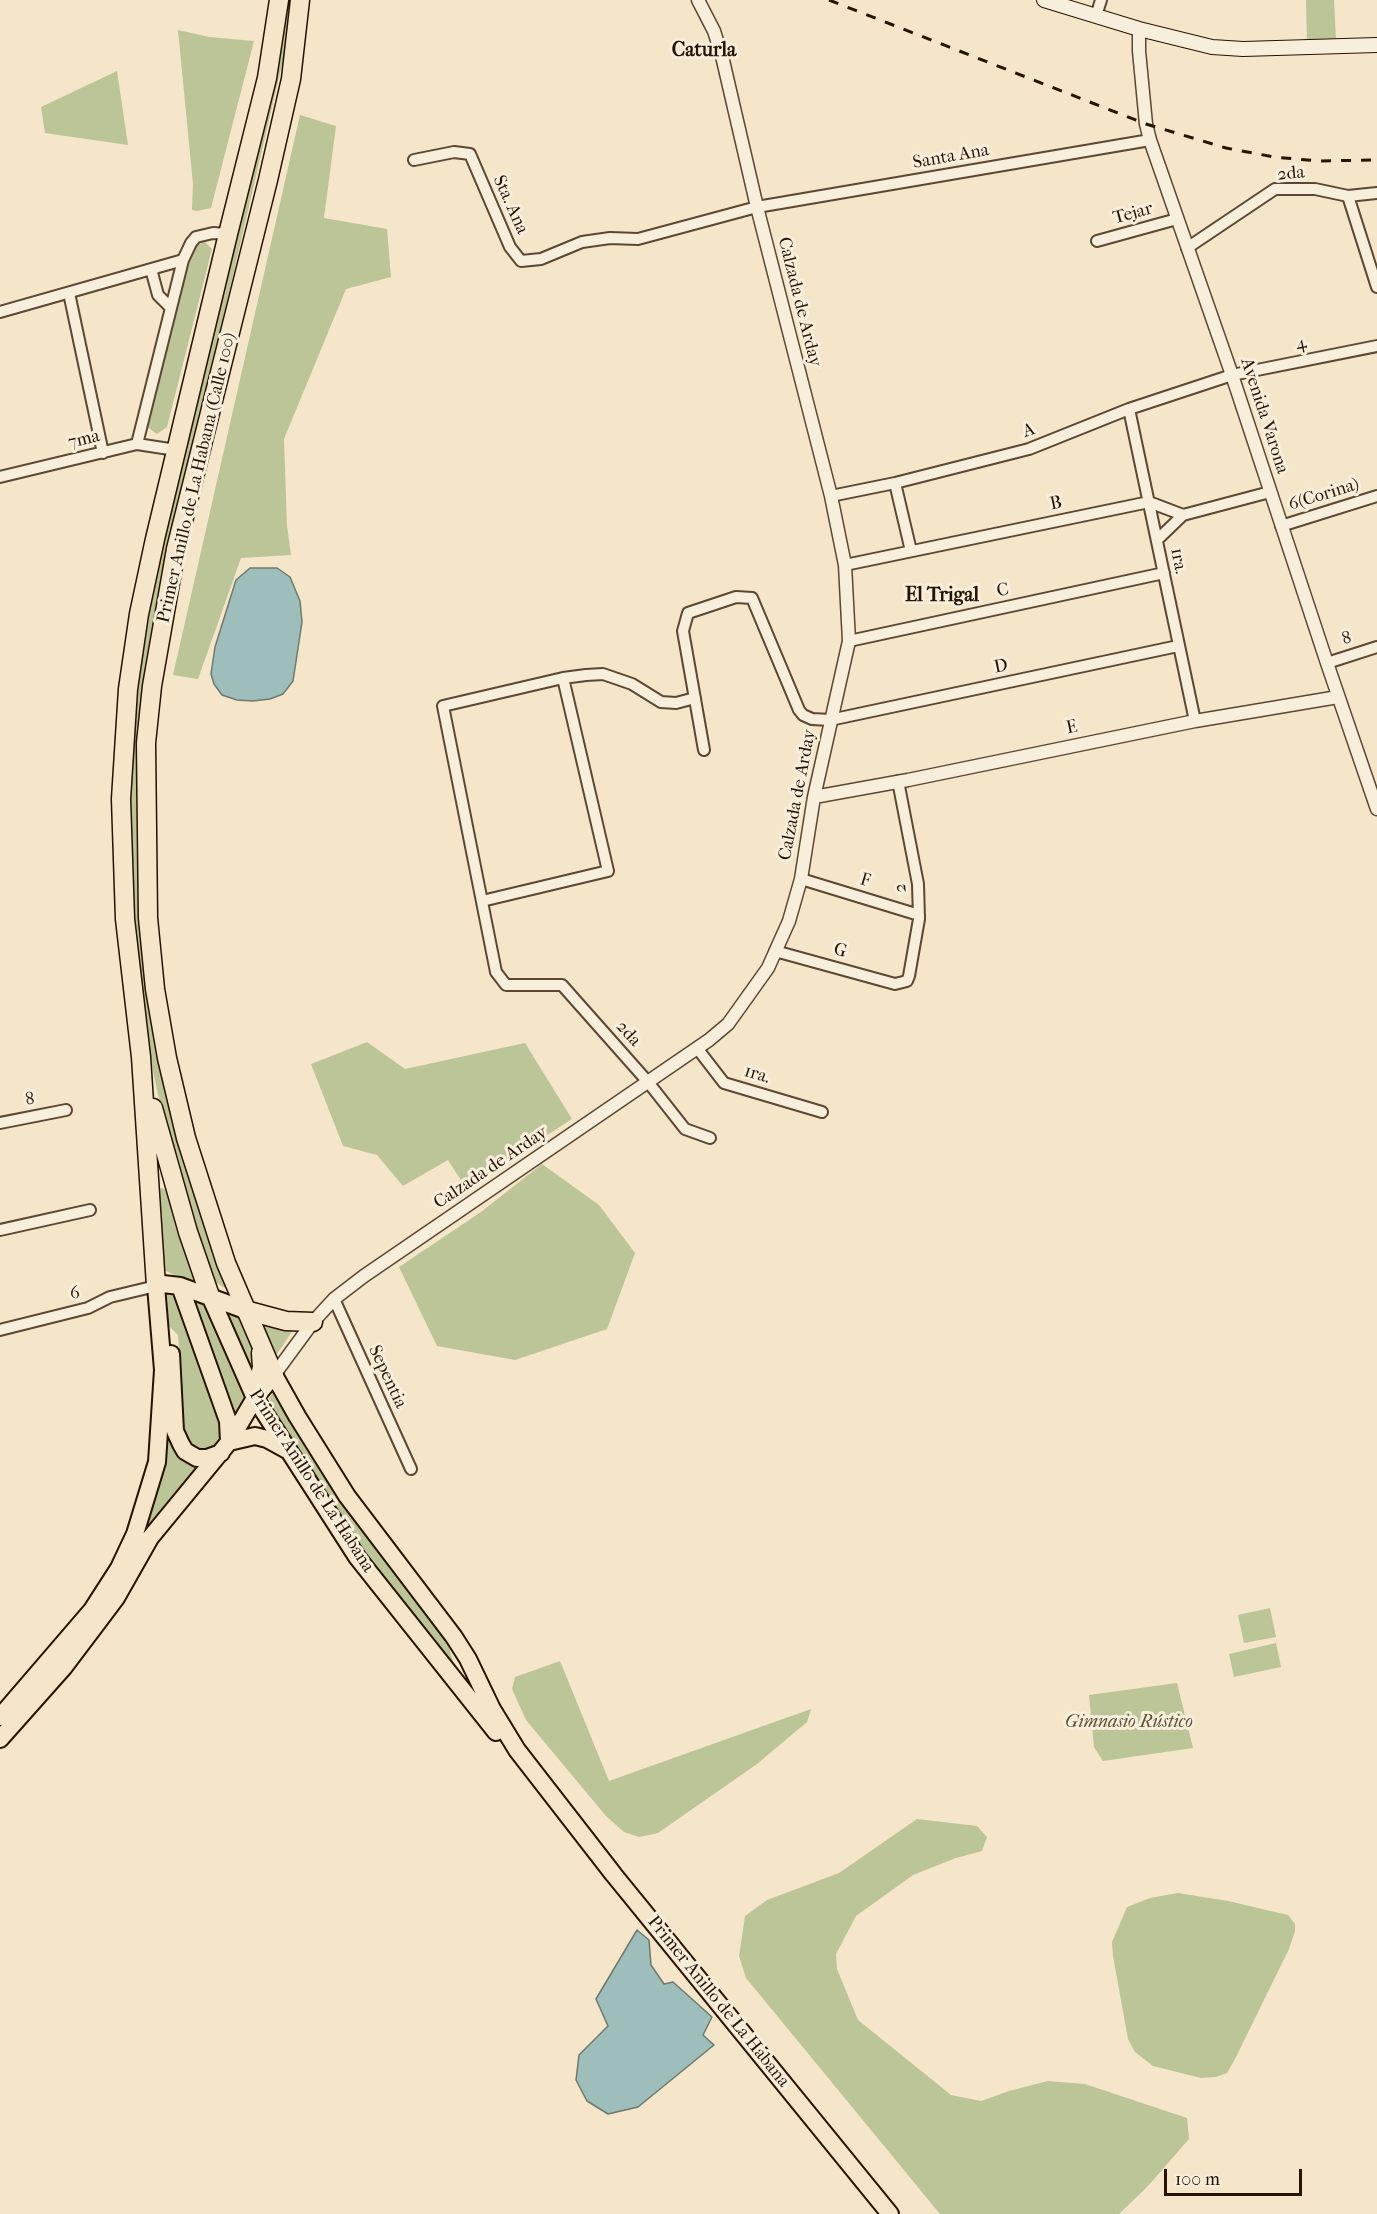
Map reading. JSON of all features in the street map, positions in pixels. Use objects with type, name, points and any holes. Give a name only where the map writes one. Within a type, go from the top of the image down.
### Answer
[{"type":"highway","name":"Primer Anillo de La Habana (Calle 100)","points":[[141,1057],[125,919],[121,799],[128,689],[139,614],[176,450],[265,87],[279,0]]},
{"type":"highway","name":"Primer Anillo de La Habana (Calle 100)","points":[[245,1310],[226,1263],[186,1138],[167,1058],[155,989],[148,918],[145,800],[147,732],[152,687],[176,549],[281,124],[295,54],[300,0]]},
{"type":"highway","points":[[0,1717],[92,1610],[119,1568],[135,1534],[157,1462],[163,1370],[141,1057]]},
{"type":"highway","name":"Primer Anillo de La Habana","points":[[141,1057],[162,1146],[210,1296],[255,1398],[357,1557],[458,1686],[546,1789],[890,2214]]},
{"type":"highway","points":[[156,1286],[163,1284],[180,1286],[245,1310],[286,1322],[313,1322]]},
{"type":"highway","points":[[180,1286],[228,1421],[225,1447]]},
{"type":"highway","points":[[0,1739],[64,1667],[99,1622],[116,1598],[150,1538],[225,1447],[255,1398],[274,1375],[245,1310]]},
{"type":"highway","points":[[159,1325],[172,1354],[175,1431],[185,1451],[197,1458],[207,1458],[249,1436],[262,1437],[290,1452]]},
{"type":"highway","points":[[255,1398],[263,1362],[258,1339]]},
{"type":"highway","name":"Primer Anillo de La Habana","points":[[274,1375],[347,1496],[454,1637],[501,1725],[546,1789]]},
{"type":"highway","points":[[458,1686],[479,1682]]},
{"type":"main road","points":[[1044,0],[1139,29],[1212,47],[1243,49],[1377,45]]},
{"type":"street","name":"Calzada de Arday","points":[[274,1375],[313,1322],[334,1299],[374,1269],[697,1048],[728,1024],[768,968],[789,921],[801,879],[814,797],[849,641],[845,565],[831,496],[757,207],[722,56],[714,31],[698,0]]},
{"type":"street","points":[[1096,16],[1101,0]]},
{"type":"street","name":"Avenida Varona","points":[[1139,29],[1141,72],[1150,140],[1232,375],[1338,697],[1374,788],[1377,809]]},
{"type":"street","name":"Santa Ana","points":[[757,207],[1150,140]]},
{"type":"street","name":"Sta. Ana","points":[[414,160],[454,152],[470,154],[510,247],[521,261],[541,259],[582,242],[610,238],[638,240],[757,207]]},
{"type":"street","name":"2da","points":[[1187,248],[1275,189],[1315,189],[1348,196],[1377,193]]},
{"type":"street","points":[[1348,196],[1377,287]]},
{"type":"street","name":"Tejar","points":[[1097,241],[1177,219]]},
{"type":"street","points":[[137,444],[183,260],[196,237],[213,233],[228,234]]},
{"type":"street","points":[[0,312],[183,260]]},
{"type":"street","points":[[152,269],[158,295],[171,308]]},
{"type":"street","points":[[69,293],[103,453]]},
{"type":"street","name":"4","points":[[1232,375],[1377,346]]},
{"type":"street","name":"A","points":[[831,496],[895,483],[1029,449],[1129,409],[1232,375]]},
{"type":"street","name":"1ra.","points":[[1129,409],[1195,721]]},
{"type":"street","name":"7ma","points":[[0,477],[137,444],[176,450]]},
{"type":"street","points":[[895,483],[911,551]]},
{"type":"street","points":[[1157,540],[1183,516],[1270,492]]},
{"type":"street","name":"6(Corina)","points":[[1281,526],[1377,496]]},
{"type":"street","points":[[1149,502],[1183,516]]},
{"type":"street","name":"B","points":[[845,565],[1149,502]]},
{"type":"street","name":"C","points":[[849,641],[1164,573]]},
{"type":"street","points":[[704,750],[683,631],[688,613],[736,597],[752,598],[799,710],[803,715],[812,719],[830,720]]},
{"type":"street","name":"D","points":[[830,720],[1178,646]]},
{"type":"street","name":"8","points":[[1327,663],[1377,647]]},
{"type":"street","points":[[563,678],[608,871],[482,901],[443,706],[563,678],[603,674],[633,684],[662,702],[676,703],[695,698]]},
{"type":"street","name":"E","points":[[814,797],[1195,721],[1338,697]]},
{"type":"street","name":"2","points":[[895,984],[903,983],[909,976],[919,915],[918,884],[898,781]]},
{"type":"street","name":"F","points":[[801,879],[919,915]]},
{"type":"street","name":"2da","points":[[482,901],[496,972],[506,985],[562,984],[648,1082],[685,1129],[710,1138]]},
{"type":"street","name":"G","points":[[775,951],[895,984]]},
{"type":"street","name":"1ra.","points":[[697,1048],[724,1083],[822,1112]]},
{"type":"street","name":"8","points":[[0,1123],[66,1110]]},
{"type":"street","points":[[0,1230],[90,1210]]},
{"type":"street","name":"6","points":[[0,1330],[88,1308],[110,1297],[156,1286]]},
{"type":"street","name":"Sepentia","points":[[334,1299],[411,1469]]},
{"type":"green space","points":[[289,0],[292,0],[283,60],[197,430],[138,769],[138,859],[142,920],[225,1288],[212,1280],[169,1145],[153,1071],[142,999],[134,918],[131,860],[131,767],[134,715],[146,632],[169,507]]},
{"type":"green space","points":[[1306,0],[1334,0],[1336,40],[1307,41]]},
{"type":"green space","points":[[178,30],[209,37],[254,41],[211,208],[197,211],[192,210],[193,184]]},
{"type":"green space","points":[[117,71],[128,145],[45,133],[41,107]]},
{"type":"green space","points":[[300,115],[336,126],[324,218],[387,229],[391,277],[346,289],[284,439],[287,526],[291,555],[241,558],[198,679],[173,675]]},
{"type":"green space","points":[[204,241],[212,249],[167,427],[157,434],[147,427],[192,250]]},
{"type":"green space","points":[[367,1042],[405,1069],[525,1043],[572,1119],[466,1188],[448,1160],[403,1186],[377,1155],[343,1146],[311,1064]]},
{"type":"green space","points":[[542,1164],[599,1205],[635,1253],[607,1329],[515,1360],[437,1346],[399,1267],[481,1212]]},
{"type":"green space","points":[[162,1188],[168,1191],[198,1283],[187,1281],[162,1269],[157,1189]]},
{"type":"green space","points":[[175,1289],[224,1434],[219,1444],[211,1449],[201,1450],[185,1440],[178,1335],[165,1322],[163,1296],[165,1290]]},
{"type":"green space","points":[[190,1296],[206,1298],[250,1391],[235,1418]]},
{"type":"green space","points":[[226,1310],[238,1313],[254,1346],[255,1376],[225,1312]]},
{"type":"green space","points":[[255,1316],[293,1330],[275,1357]]},
{"type":"green space","points":[[277,1386],[445,1633],[457,1675],[344,1525],[310,1473],[269,1399]]},
{"type":"green space","points":[[169,1417],[204,1465],[105,1599]]},
{"type":"green space","points":[[1270,1608],[1276,1637],[1244,1643],[1238,1615]]},
{"type":"green space","points":[[1276,1643],[1281,1667],[1234,1677],[1229,1654]]},
{"type":"green space","points":[[560,1661],[609,1781],[811,1709],[807,1722],[757,1764],[658,1833],[639,1837],[624,1832],[606,1816],[526,1720],[512,1689],[515,1677]]},
{"type":"green space","name":"Gimnasio Rústico","points":[[1177,1683],[1193,1748],[1103,1761],[1094,1747],[1089,1695]]},
{"type":"green space","points":[[917,1819],[977,1826],[987,1837],[982,1851],[956,1858],[913,1875],[856,1916],[836,1954],[837,1969],[858,2020],[951,2095],[981,2101],[1048,2081],[1085,2084],[1187,2118],[1189,2139],[1148,2186],[1119,2214],[940,2214],[746,1978],[739,1956],[745,1916],[767,1900],[839,1873]]},
{"type":"green space","points":[[1178,1893],[1228,1901],[1288,1915],[1295,1924],[1289,1949],[1235,2059],[1227,2073],[1216,2077],[1201,2078],[1153,2066],[1135,2052],[1128,2039],[1112,1942],[1127,1907],[1150,1898]]},
{"type":"water","points":[[250,568],[277,568],[290,577],[300,601],[302,622],[293,681],[283,694],[270,699],[253,701],[237,700],[222,695],[214,684],[211,674],[215,647],[236,580]]},
{"type":"water","points":[[637,1930],[649,1940],[651,1965],[664,1984],[673,1982],[712,2017],[703,2035],[714,2045],[638,2107],[608,2114],[587,2101],[576,2080],[579,2055],[608,2026],[596,1999]]},
{"type":"railway","points":[[829,0],[1146,124],[1226,148],[1274,157],[1319,161],[1377,160]]},
{"type":"district","name":"Caturla","points":[[704,51]]},
{"type":"district","name":"El Trigal","points":[[942,596]]}]
